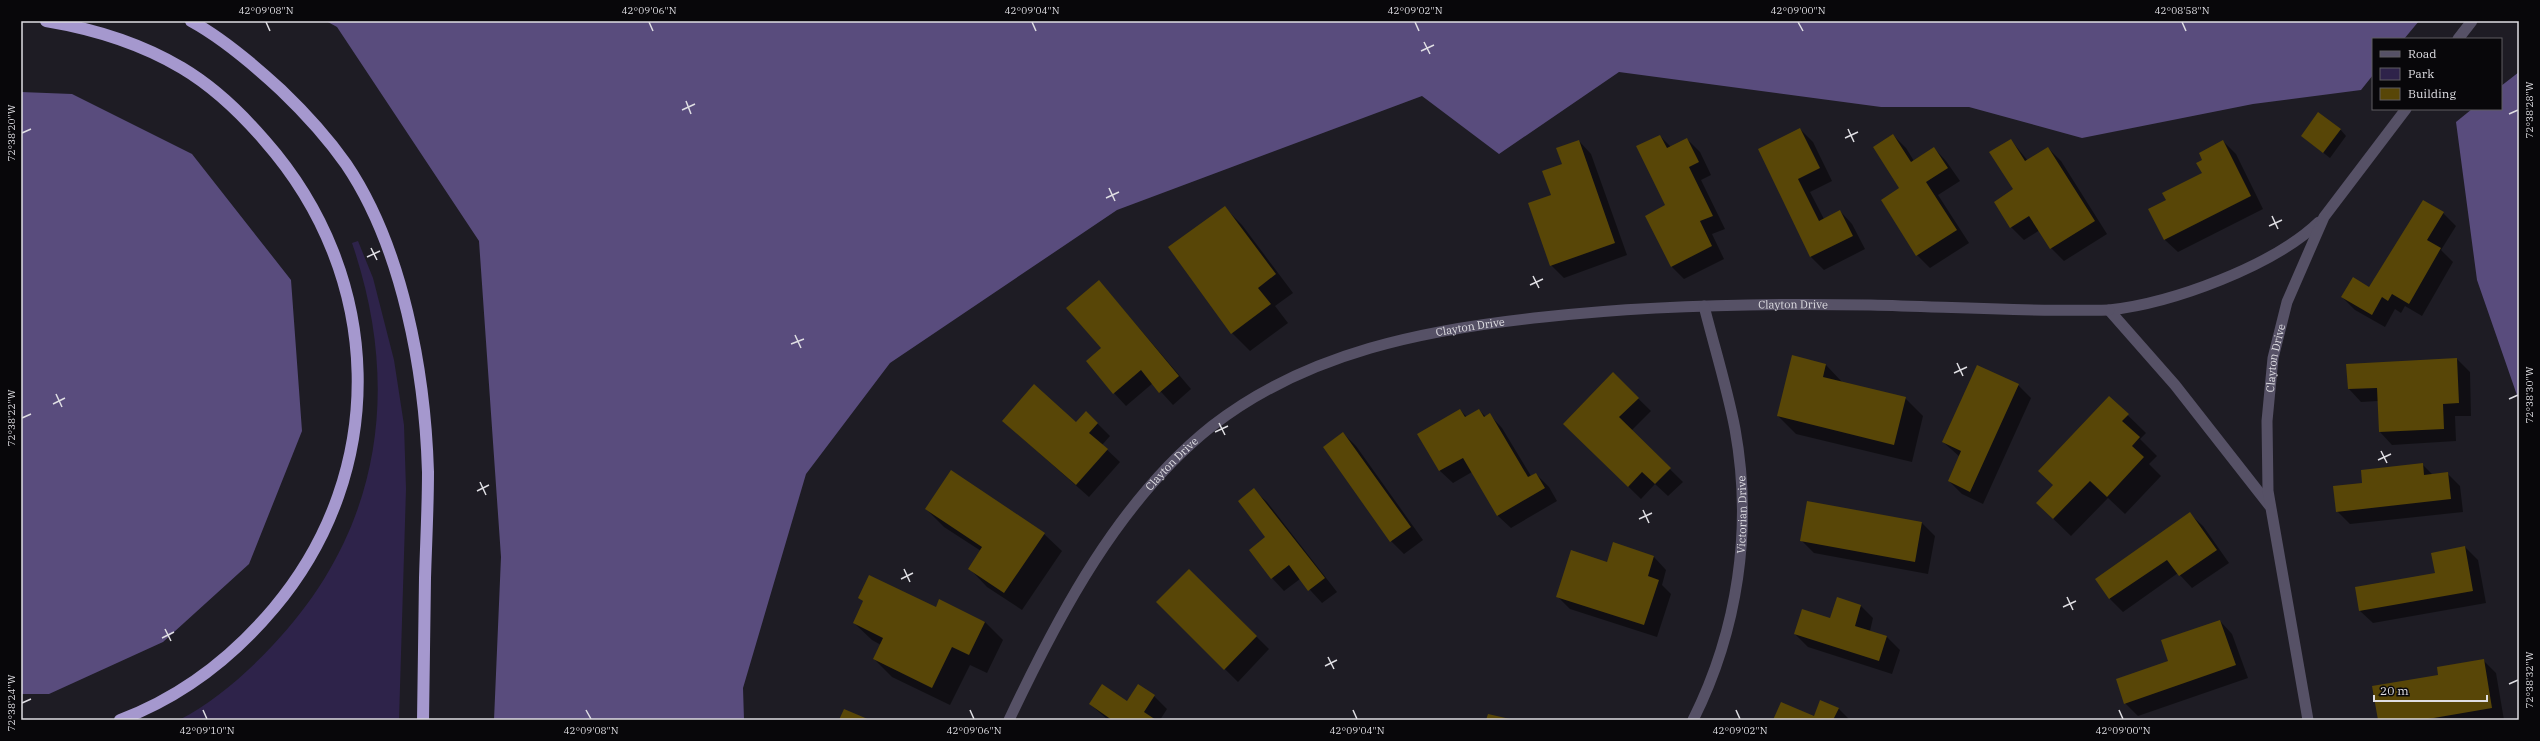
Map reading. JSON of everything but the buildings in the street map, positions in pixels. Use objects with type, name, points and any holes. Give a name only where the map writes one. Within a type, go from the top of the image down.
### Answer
[{"type":"highway","points":[[46,21],[78,27],[132,44],[182,68],[218,94],[250,124],[292,174],[333,247],[346,290],[356,335],[359,379],[356,424],[346,470],[332,513],[312,554],[281,600],[256,630],[223,660],[185,688],[146,710],[120,720]]},
{"type":"highway","points":[[191,21],[235,51],[268,78],[324,134],[364,196],[392,261],[407,311],[418,363],[424,414],[428,473],[423,720]]},
{"type":"street","points":[[2459,38],[2472,21]]},
{"type":"street","name":"Clayton Drive","points":[[1009,720],[1033,670],[1064,614],[1118,527],[1150,487],[1210,428],[1243,403],[1276,384],[1348,354],[1428,332],[1594,312],[1704,306],[1871,305],[1993,310],[2109,310],[2137,307],[2201,287],[2280,252],[2302,238],[2324,217],[2405,110]]},
{"type":"street","name":"Clayton Drive","points":[[2308,720],[2270,506],[2267,421],[2273,358],[2288,302],[2324,217]]},
{"type":"street","name":"Victorian Drive","points":[[1693,720],[1703,700],[1729,625],[1737,586],[1743,522],[1743,490],[1735,429],[1704,306]]},
{"type":"street","name":"Clayton Drive","points":[[2109,310],[2175,385],[2270,506]]},
{"type":"green space","points":[[358,241],[373,278],[394,360],[404,425],[406,489],[399,720],[179,720],[205,705],[229,687],[273,645],[309,601],[338,555],[359,506],[372,456],[377,404],[376,351],[367,298],[352,243]]},
{"type":"shaded area","points":[[326,21],[2419,21],[2405,38],[2372,38],[2372,76],[2361,90],[2253,104],[2082,138],[1969,107],[1881,107],[1619,72],[1499,154],[1422,96],[1117,210],[890,363],[806,474],[743,688],[744,720],[494,720],[501,557],[479,241],[337,27]]},
{"type":"shaded area","points":[[2519,72],[2519,401],[2477,280],[2456,122],[2471,110],[2502,110],[2502,85]]},
{"type":"shaded area","points":[[21,92],[72,94],[192,154],[291,280],[302,431],[249,564],[163,642],[49,694],[21,694]]}]
